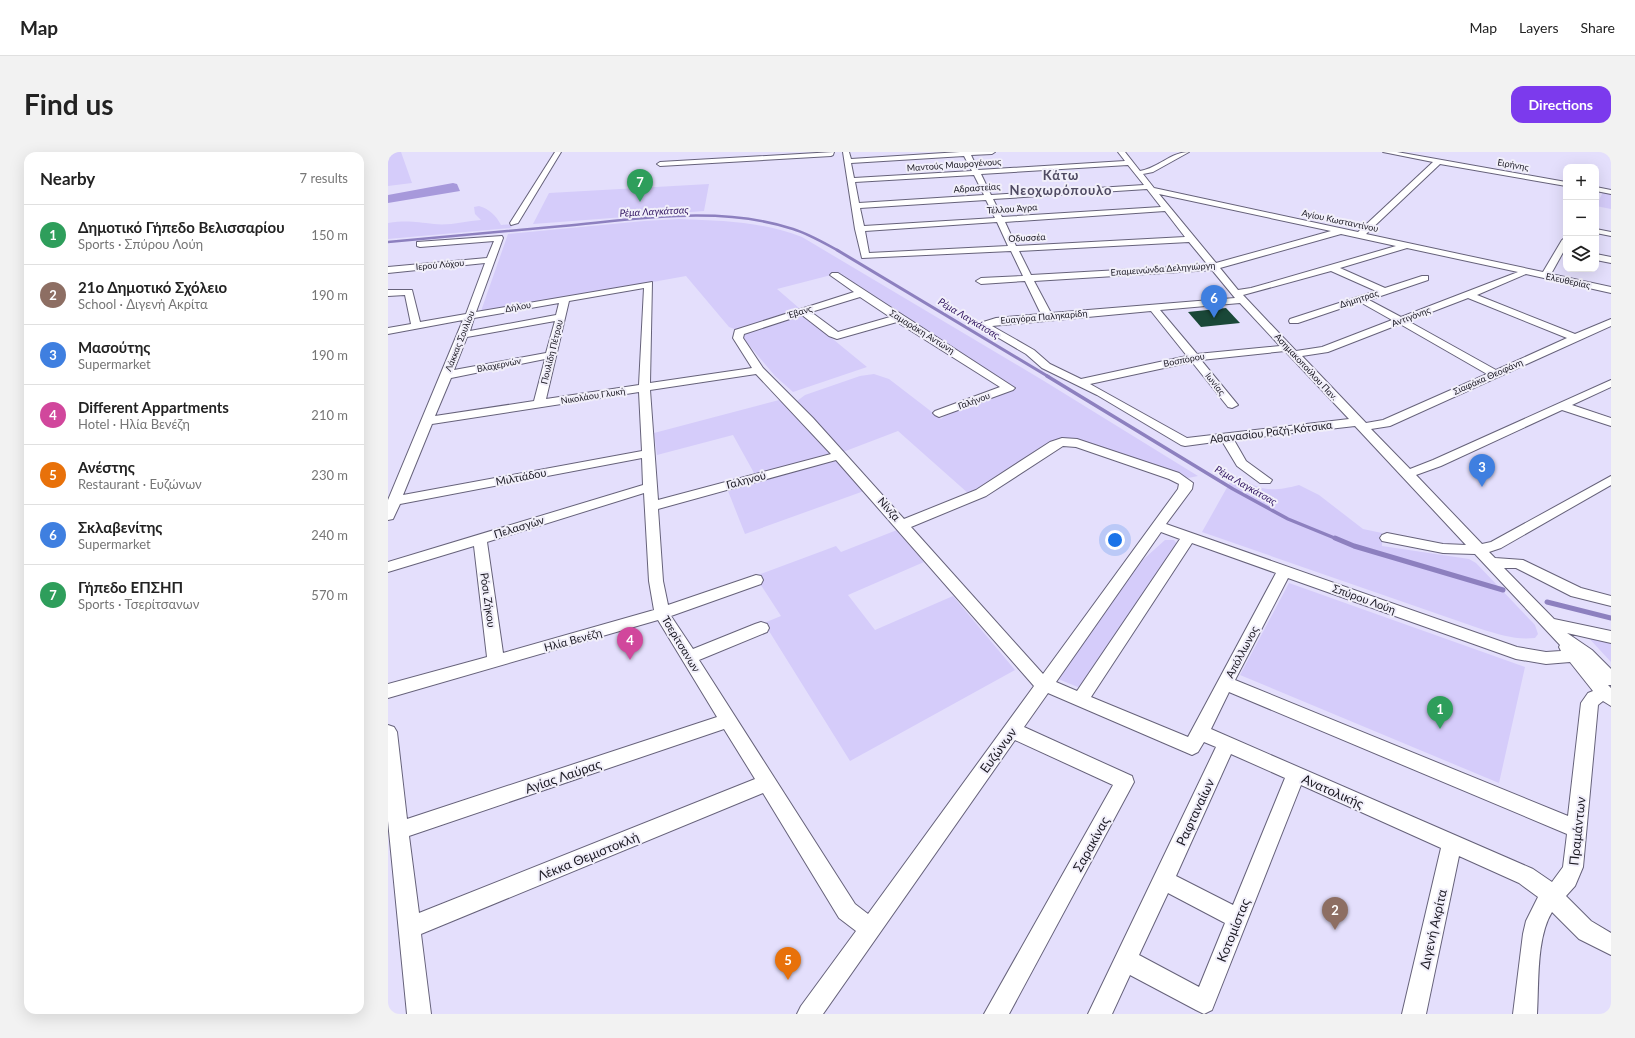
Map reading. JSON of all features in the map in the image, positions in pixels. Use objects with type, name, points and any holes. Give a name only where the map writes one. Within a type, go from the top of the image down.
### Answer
[{"type":"street","points":[[514,223],[558,152]]},
{"type":"street","points":[[660,164],[831,154],[831,152]]},
{"type":"street","points":[[846,152],[860,229]]},
{"type":"street","points":[[848,161],[992,152]]},
{"type":"street","name":"Ασημακοπούλου Παν.","points":[[1121,152],[1190,239],[1239,296],[1562,638]]},
{"type":"street","points":[[1138,173],[1149,172],[1186,152]]},
{"type":"street","name":"Ειρήνης","points":[[1386,152],[1563,183]]},
{"type":"street","points":[[966,153],[1012,248],[1048,316]]},
{"type":"street","points":[[1360,236],[1439,161]]},
{"type":"street","name":"Μαντούς Μαυρογένους","points":[[852,180],[1130,162]]},
{"type":"street","name":"Αγίου Κωσταντίνου","points":[[1150,188],[1341,232],[1524,271]]},
{"type":"street","name":"Αδραστείας","points":[[855,206],[1150,188]]},
{"type":"street","points":[[1599,190],[1611,192]]},
{"type":"street","name":"Τέλλου Άγρα","points":[[860,229],[1166,209]]},
{"type":"street","name":"Οδυσσέα","points":[[860,229],[865,256],[1190,239]]},
{"type":"street","name":"Επαμεινώνδα Δεληγιώργη","points":[[981,281],[1213,267],[1341,232]]},
{"type":"street","points":[[1599,232],[1611,234]]},
{"type":"street","name":"Λάκκας Σουλίου","points":[[388,516],[464,335],[500,238],[420,244]]},
{"type":"street","name":"Ευαγόρα Παληκαρίδη","points":[[1185,442],[1082,382],[1052,369],[1030,352],[984,324],[990,322],[1048,316],[1153,307],[1239,296],[1406,246]]},
{"type":"street","points":[[1545,276],[1563,250]]},
{"type":"street","points":[[1599,257],[1611,260]]},
{"type":"street","name":"Ιερού Λόχου","points":[[388,270],[491,260]]},
{"type":"street","points":[[1332,268],[1384,291]]},
{"type":"street","name":"Ελευθερίας","points":[[1524,271],[1611,290]]},
{"type":"street","name":"Αντιγόνης","points":[[1291,351],[1324,350],[1469,295],[1522,274],[1524,271]]},
{"type":"street","name":"Σαμαράκη Αντώνη","points":[[835,275],[898,318],[1009,388]]},
{"type":"street","name":"Δήμητρας","points":[[1294,321],[1425,278]]},
{"type":"street","name":"Δήλου","points":[[388,331],[649,284]]},
{"type":"street","name":"Τσερίτσανων","points":[[649,284],[644,388],[656,581],[662,614],[847,911],[870,928]]},
{"type":"street","points":[[388,293],[409,292],[416,326]]},
{"type":"street","name":"Έβανς","points":[[739,332],[862,293]]},
{"type":"street","points":[[1469,295],[1576,338]]},
{"type":"street","name":"Πουλίδη Πέτρου","points":[[539,404],[565,299]]},
{"type":"street","points":[[1361,299],[1496,374]]},
{"type":"street","name":"Ιωνίας","points":[[1153,307],[1232,405]]},
{"type":"street","points":[[803,311],[837,336],[898,318]]},
{"type":"street","points":[[464,335],[561,317]]},
{"type":"street","name":"Σιαφάκα Θεοφάνη","points":[[1360,425],[1386,423],[1611,322]]},
{"type":"street","name":"Νίνζα","points":[[739,332],[737,336],[739,340],[759,370],[787,397],[840,455],[1037,678],[1044,684]]},
{"type":"street","name":"Βοσπόρου","points":[[1082,382],[1193,358],[1291,351]]},
{"type":"street","name":"Βλαχερνών","points":[[447,375],[551,355]]},
{"type":"street","name":"Νικολάου Γλυκή","points":[[428,422],[759,370]]},
{"type":"street","points":[[1407,474],[1437,463],[1611,383]]},
{"type":"street","name":"Γαλήνου","points":[[939,414],[1009,388]]},
{"type":"street","points":[[1563,406],[1611,422]]},
{"type":"street","name":"Αθανασίου Ραζή-Κότσικα","points":[[1185,442],[1360,425]]},
{"type":"street","points":[[1226,437],[1241,463],[1265,480]]},
{"type":"street","name":"Ευζώνων","points":[[809,1014],[1187,485],[1185,482],[1174,476],[1077,443],[1062,442],[1054,445],[981,493],[903,525]]},
{"type":"street","name":"Μιλτιάδου","points":[[394,501],[649,453]]},
{"type":"street","name":"Γαληνού","points":[[652,506],[840,455]]},
{"type":"street","points":[[1387,538],[1460,550],[1478,550],[1496,544],[1611,480]]},
{"type":"street","name":"Πελασγών","points":[[388,567],[651,487]]},
{"type":"street","name":"Σπύρου Λούη","points":[[1158,526],[1516,654],[1546,658],[1573,656]]},
{"type":"street","points":[[1080,700],[1189,537]]},
{"type":"street","name":"Ρόσι Ζήκου","points":[[480,539],[496,661]]},
{"type":"street","points":[[1495,568],[1518,563],[1576,592],[1611,601]]},
{"type":"street","name":"Απόλλωνος","points":[[1200,732],[1284,571]]},
{"type":"street","name":"Ηλία Βενέζη","points":[[388,691],[662,614],[756,580]]},
{"type":"street","points":[[1550,624],[1611,637]]},
{"type":"street","points":[[688,658],[761,628]]},
{"type":"street","points":[[1562,638],[1573,656],[1609,690]]},
{"type":"street","points":[[1562,638],[1586,654],[1609,690]]},
{"type":"street","points":[[1225,683],[1577,829]]},
{"type":"street","points":[[1044,684],[1192,747],[1200,732]]},
{"type":"street","name":"Πραμάντων","points":[[1525,1014],[1535,927],[1542,910],[1552,895],[1572,873],[1590,703],[1594,698],[1609,690]]},
{"type":"street","name":"Αγίας Λαύρας","points":[[399,831],[728,720]]},
{"type":"street","name":"Σαρακίνας","points":[[996,1014],[1125,782],[1012,730]]},
{"type":"street","points":[[388,732],[409,928],[420,1014]]},
{"type":"street","name":"Ανατολικής","points":[[1200,732],[1532,879],[1552,895],[1583,929],[1611,944]]},
{"type":"street","name":"Ραφταναίων","points":[[1100,1014],[1227,744]]},
{"type":"street","name":"Κοτομίστας","points":[[1125,960],[1204,1002],[1296,774]]},
{"type":"street","name":"Λέκκα Θεμιστοκλή","points":[[409,928],[767,783]]},
{"type":"street","name":"Διγενή Ακρίτα","points":[[1414,1014],[1452,844]]},
{"type":"street","points":[[1163,880],[1238,918]]},
{"type":"shaded area","points":[[388,152],[401,152],[412,183],[388,186]]},
{"type":"shaded area","points":[[453,183],[457,184],[460,191],[388,203],[388,195]]},
{"type":"shaded area","points":[[709,184],[704,211],[533,224],[549,193]]},
{"type":"shaded area","points":[[1603,192],[1611,194],[1611,209],[1599,207],[1599,200]]},
{"type":"shaded area","points":[[479,206],[492,213],[501,225],[513,224],[511,228],[388,239],[388,223],[406,221],[446,224],[481,220],[475,214],[474,207]]},
{"type":"shaded area","points":[[679,219],[727,221],[756,225],[802,237],[1044,381],[1198,476],[1188,478],[1075,439],[1056,440],[994,481],[969,494],[898,431],[843,452],[797,401],[805,395],[860,376],[874,374],[889,379],[941,419],[947,414],[1015,388],[839,273],[777,289],[799,308],[737,330],[729,327],[686,276],[502,309],[481,311],[508,234]]},
{"type":"shaded area","points":[[801,313],[867,367],[793,392],[775,376],[743,338],[742,334]]},
{"type":"shaded area","points":[[783,399],[864,491],[745,534],[728,491],[759,482],[733,435],[657,455],[654,433]]},
{"type":"shaded area","points":[[1234,475],[1251,484],[1265,489],[1280,489],[1299,485],[1319,495],[1363,529],[1382,533],[1382,546],[1469,559],[1476,563],[1535,625],[1538,634],[1535,638],[1521,638],[1509,637],[1484,630],[1202,532]]},
{"type":"shaded area","points":[[897,530],[924,562],[848,595],[875,630],[953,596],[1015,670],[850,761],[764,623],[781,616],[755,576],[836,546],[841,552]]},
{"type":"shaded area","points":[[1165,540],[1174,540],[1177,544],[1080,688],[1056,678],[1136,566]]},
{"type":"shaded area","points":[[1289,583],[1525,667],[1499,783],[1240,675]]},
{"type":"shaded area","points":[[1586,635],[1611,641],[1611,662]]},
{"type":"building","points":[[1226,308],[1240,323],[1201,327],[1188,312]]},
{"type":"waterway","name":"Ρέμα Λαγκάτσας","points":[[388,242],[649,218],[708,216],[737,217],[793,229],[811,236],[839,251]]},
{"type":"waterway","name":"Ρέμα Λαγκάτσας","points":[[837,250],[1049,377]]},
{"type":"waterway","name":"Ρέμα Λαγκάτσας","points":[[1047,376],[1233,489],[1288,519],[1337,539]]},
{"type":"waterway","name":"Ρέμα Λαγκάτσας","points":[[1335,538],[1354,546],[1503,590]]},
{"type":"waterway","name":"Ρέμα Λαγκάτσας","points":[[1547,602],[1611,618]]},
{"type":"place","name":"Γήπεδο ΕΠΣΗΠ","points":[[640,202]]},
{"type":"place","name":"Σκλαβενίτης","points":[[1214,318]]},
{"type":"place","name":"Μασούτης","points":[[1482,487]]},
{"type":"place","name":"Different Appartments","points":[[630,660]]},
{"type":"place","name":"Δημοτικό Γήπεδο Βελισσαρίου","points":[[1440,729]]},
{"type":"place","name":"21ο Δημοτικό Σχόλειο","points":[[1335,930]]},
{"type":"place","name":"Ανέστης","points":[[788,980]]},
{"type":"district","name":"Κάτω Νεοχωρόπουλο","points":[[1061,182]]}]
